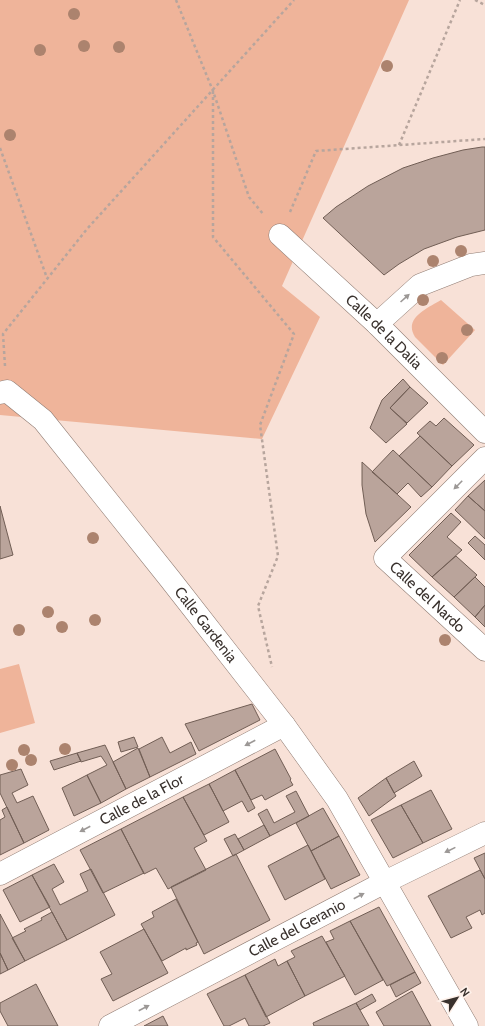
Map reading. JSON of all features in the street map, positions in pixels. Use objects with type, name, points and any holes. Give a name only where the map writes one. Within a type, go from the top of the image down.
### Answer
[{"type":"street","name":"Calle de la Dalia","points":[[280,235],[377,324],[485,432]]},
{"type":"street","points":[[377,324],[420,285],[471,265],[485,263]]},
{"type":"street","name":"Calle Gardenia","points":[[3,392],[43,420],[175,585],[284,725],[337,799],[467,1026]]},
{"type":"street","name":"Calle del Nardo","points":[[485,458],[385,558],[485,650]]},
{"type":"street","name":"Calle de la Flor","points":[[0,874],[284,725]]},
{"type":"street","name":"Calle del Geranio","points":[[110,1026],[385,882],[485,833]]},
{"type":"path","points":[[176,0],[213,91],[249,197],[280,235],[316,151],[485,139]]},
{"type":"path","points":[[3,392],[3,334],[87,229],[294,0]]},
{"type":"path","points":[[400,145],[460,0]]},
{"type":"path","points":[[475,0],[485,5]]},
{"type":"path","points":[[213,91],[213,237],[294,334],[260,425],[278,556],[258,606],[273,673]]},
{"type":"path","points":[[0,148],[47,279]]},
{"type":"shaded area","points":[[0,0],[409,0],[282,286],[320,317],[262,439],[0,415]]},
{"type":"shaded area","points":[[441,300],[475,330],[443,365],[415,337],[412,330],[412,324],[419,314]]},
{"type":"shaded area","points":[[19,664],[35,723],[0,733],[0,669]]},
{"type":"building","points":[[485,147],[485,230],[457,237],[424,249],[384,275],[323,218],[336,207],[368,186],[403,168],[463,150]]},
{"type":"building","points":[[403,379],[410,387],[390,408],[407,424],[386,443],[370,428],[382,400]]},
{"type":"building","points":[[410,387],[428,403],[407,423],[390,408]]},
{"type":"building","points":[[444,418],[474,445],[452,466],[417,433],[430,421],[436,426]]},
{"type":"building","points":[[420,436],[452,466],[432,487],[399,456]]},
{"type":"building","points":[[393,450],[432,487],[421,497],[408,483],[397,494],[372,472]]},
{"type":"building","points":[[362,462],[411,507],[375,542],[366,514],[362,485]]},
{"type":"building","points":[[485,480],[485,511],[468,496]]},
{"type":"building","points":[[468,496],[485,511],[485,539],[455,510]]},
{"type":"building","points":[[0,506],[13,555],[0,559]]},
{"type":"building","points":[[451,513],[461,522],[447,537],[462,550],[432,577],[409,555]]},
{"type":"building","points":[[475,536],[485,545],[485,560],[468,543]]},
{"type":"building","points":[[456,556],[477,575],[454,597],[432,577]]},
{"type":"building","points":[[475,577],[485,587],[485,605],[475,617],[454,597]]},
{"type":"building","points":[[485,605],[485,627],[475,617]]},
{"type":"building","points":[[252,704],[260,720],[199,751],[185,724]]},
{"type":"building","points":[[134,737],[138,747],[121,752],[118,742]]},
{"type":"building","points":[[162,737],[170,753],[191,742],[196,754],[150,777],[139,749]]},
{"type":"building","points":[[105,745],[126,789],[101,803],[87,775],[107,765],[101,756],[81,762],[77,753]]},
{"type":"building","points":[[138,748],[150,777],[126,789],[113,762]]},
{"type":"building","points":[[275,749],[293,785],[265,800],[262,795],[251,800],[235,770]]},
{"type":"building","points":[[77,753],[81,761],[54,770],[50,761]]},
{"type":"building","points":[[414,761],[422,776],[394,793],[386,778]]},
{"type":"building","points":[[21,769],[28,785],[12,793],[17,803],[33,796],[49,830],[24,843],[0,793],[0,775]]},
{"type":"building","points":[[235,770],[255,808],[248,812],[242,801],[223,811],[209,784]]},
{"type":"building","points":[[87,775],[101,803],[74,816],[62,788]]},
{"type":"building","points":[[386,778],[396,796],[369,816],[358,798]]},
{"type":"building","points":[[209,784],[229,822],[204,835],[183,797]]},
{"type":"building","points":[[431,790],[452,829],[423,843],[401,805]]},
{"type":"building","points":[[296,791],[309,816],[270,836],[258,814],[267,809],[274,823],[295,812],[286,796]]},
{"type":"building","points":[[183,797],[207,841],[194,848],[206,870],[168,889],[156,868],[144,874],[121,829]]},
{"type":"building","points":[[401,805],[423,843],[393,858],[371,820]]},
{"type":"building","points":[[7,807],[24,843],[0,855],[0,820],[5,817],[2,810]]},
{"type":"building","points":[[323,808],[339,836],[311,851],[296,823]]},
{"type":"building","points":[[264,825],[270,836],[244,850],[238,839]]},
{"type":"building","points":[[121,829],[144,873],[103,893],[80,850]]},
{"type":"building","points":[[235,834],[244,850],[233,856],[224,839]]},
{"type":"building","points":[[339,836],[360,875],[331,889],[311,851]]},
{"type":"building","points":[[308,845],[325,879],[285,900],[268,866]]},
{"type":"building","points":[[485,853],[485,879],[474,858]]},
{"type":"building","points":[[236,854],[270,920],[204,954],[171,887]]},
{"type":"building","points":[[54,864],[64,882],[52,889],[60,905],[88,891],[80,874],[91,869],[115,915],[67,940],[32,875]]},
{"type":"building","points":[[480,870],[485,879],[485,913],[482,915],[480,910],[466,917],[472,928],[451,938],[428,896]]},
{"type":"building","points":[[32,875],[50,907],[20,922],[3,890]]},
{"type":"building","points":[[176,899],[198,942],[196,943],[197,945],[186,950],[186,948],[162,961],[141,924],[154,917],[152,912]]},
{"type":"building","points":[[379,907],[415,972],[387,986],[350,921]]},
{"type":"building","points":[[52,912],[67,940],[25,961],[12,938],[26,931],[24,929],[42,920],[41,918]]},
{"type":"building","points":[[0,914],[25,961],[8,970],[0,953]]},
{"type":"building","points":[[350,921],[383,980],[355,995],[326,942],[334,939],[330,931]]},
{"type":"building","points":[[144,929],[168,973],[113,1001],[101,979],[112,974],[100,952]]},
{"type":"building","points":[[322,936],[345,976],[305,996],[287,961],[295,957],[291,951]]},
{"type":"building","points":[[0,953],[8,970],[0,974]]},
{"type":"building","points":[[275,959],[278,966],[287,961],[305,996],[266,1017],[245,975]]},
{"type":"building","points":[[415,972],[421,983],[396,997],[390,985]]},
{"type":"building","points":[[245,975],[270,1023],[263,1026],[249,1026],[245,1018],[229,1026],[224,1026],[207,994]]},
{"type":"building","points":[[36,984],[58,1026],[8,1026],[0,1011],[0,1003]]},
{"type":"building","points":[[412,991],[431,1026],[384,1026],[376,1012]]},
{"type":"building","points":[[372,994],[376,1001],[360,1010],[356,1003]]},
{"type":"building","points":[[356,1003],[369,1026],[314,1026],[313,1023]]},
{"type":"building","points":[[163,1016],[168,1026],[144,1026]]}]
